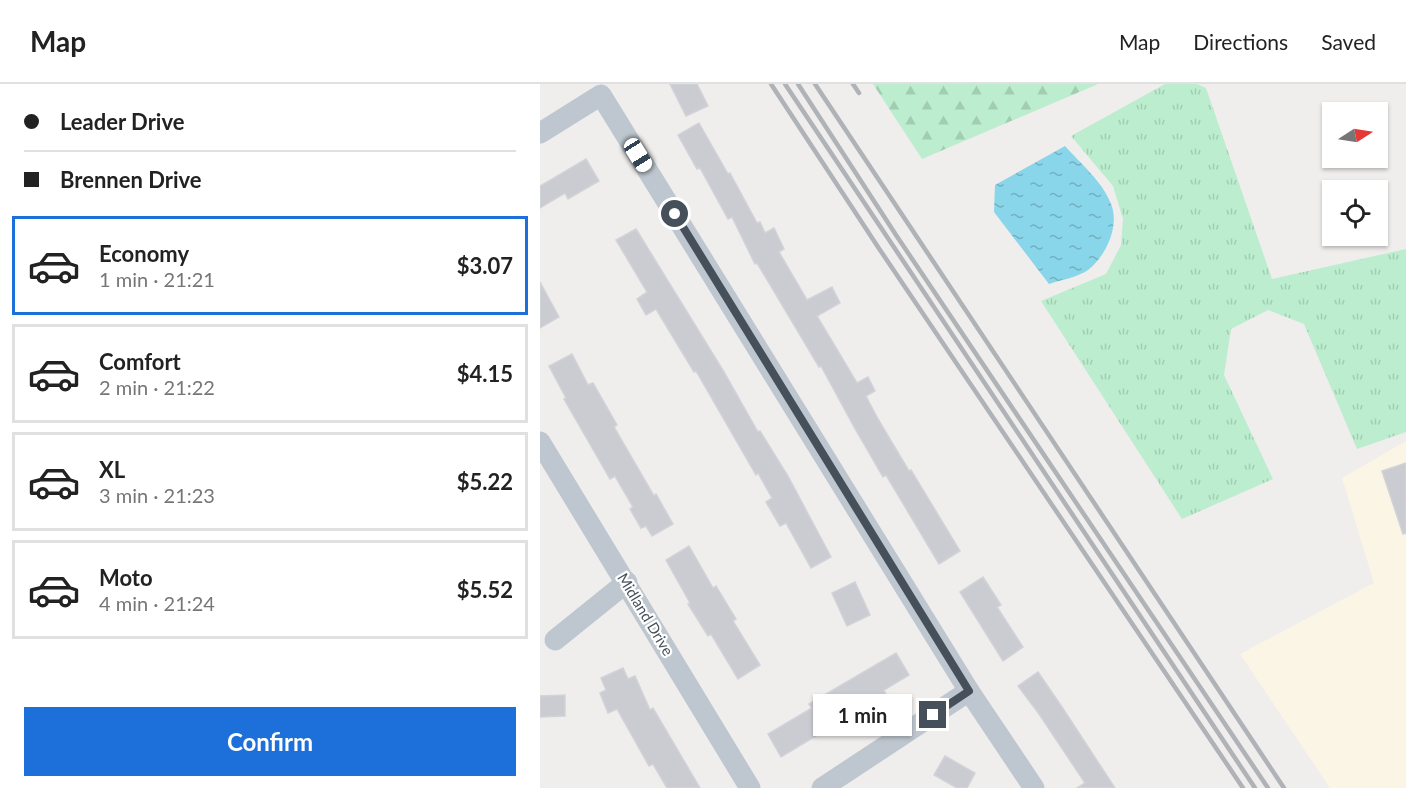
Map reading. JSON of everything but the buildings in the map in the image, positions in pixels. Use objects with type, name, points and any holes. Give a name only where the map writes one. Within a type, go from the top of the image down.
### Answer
[{"type":"street","points":[[540,133],[601,95],[969,691],[1034,788]]},
{"type":"street","name":"Midland Drive","points":[[540,442],[750,788]]},
{"type":"street","points":[[555,640],[627,582]]},
{"type":"street","points":[[822,788],[969,691]]},
{"type":"shaded area","points":[[1406,441],[1406,788],[1330,788],[1240,654],[1374,583],[1342,478]]},
{"type":"green space","points":[[873,84],[1098,84],[922,159]]},
{"type":"green space","points":[[1165,84],[1197,84],[1206,88],[1272,279],[1406,249],[1406,432],[1357,449],[1304,324],[1268,310],[1231,329],[1224,375],[1273,479],[1182,519],[1041,301],[1106,274],[1121,245],[1123,219],[1113,186],[1071,136]]},
{"type":"water","points":[[1065,146],[1103,188],[1111,204],[1114,222],[1106,249],[1095,264],[1079,275],[1049,284],[994,212],[995,185]]},
{"type":"railway","points":[[771,84],[878,247],[1243,788]]},
{"type":"railway","points":[[785,84],[1255,788]]},
{"type":"railway","points":[[798,84],[896,235],[1268,788]]},
{"type":"railway","points":[[815,84],[1284,788]]},
{"type":"railway","points":[[853,84],[859,93]]},
{"type":"route","points":[[675,214],[969,691],[933,715]]}]
